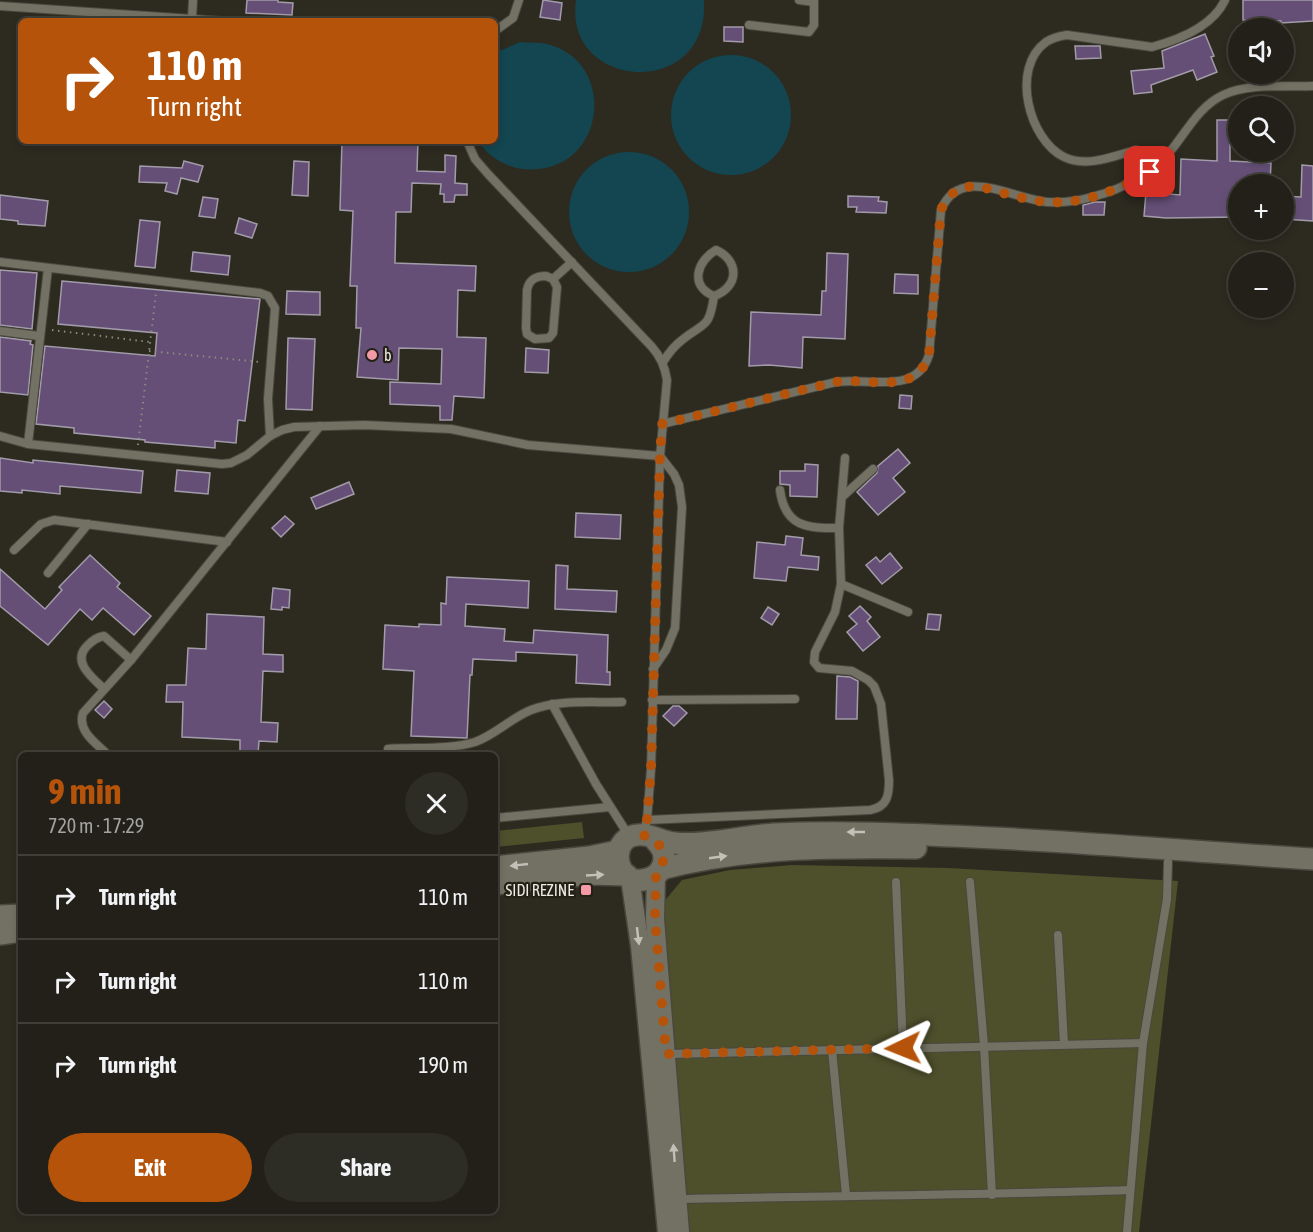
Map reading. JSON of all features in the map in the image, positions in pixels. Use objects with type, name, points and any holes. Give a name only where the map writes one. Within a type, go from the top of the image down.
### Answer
[{"type":"main road","points":[[498,867],[589,857],[639,837],[675,844],[762,835],[860,832],[1053,841],[1313,859]]},
{"type":"main road","points":[[639,837],[663,850],[663,863],[658,872]]},
{"type":"main road","points":[[629,876],[619,864],[639,837]]},
{"type":"main road","points":[[498,884],[590,874],[629,876],[644,880],[658,872],[712,858],[765,851],[852,847],[962,849],[1313,871]]},
{"type":"main road","points":[[0,916],[18,915]]},
{"type":"main road","points":[[0,934],[18,932]]},
{"type":"street","points":[[658,872],[655,919],[666,1054],[671,1200],[667,1232]]},
{"type":"street","points":[[629,876],[671,1200],[680,1232]]},
{"type":"lane","points":[[0,6],[192,18],[193,0]]},
{"type":"lane","points":[[498,29],[513,18],[519,0]]},
{"type":"lane","points":[[748,26],[809,32],[814,25],[814,1],[799,0]]},
{"type":"lane","points":[[1136,150],[1087,161],[1065,157],[1048,145],[1038,133],[1033,122],[1028,97],[1029,71],[1037,50],[1056,37],[1067,35],[1152,47],[1164,44],[1201,27],[1218,12],[1225,0]]},
{"type":"lane","points":[[662,424],[836,382],[909,380],[922,369],[929,355],[941,210],[949,196],[955,191],[978,186],[1047,202],[1092,197],[1121,187],[1150,172],[1171,150],[1204,108],[1221,96],[1241,89],[1313,86]]},
{"type":"lane","points":[[468,144],[475,159],[488,174],[652,347],[663,362],[666,380],[660,456],[651,769],[639,837]]},
{"type":"lane","points":[[716,250],[730,261],[733,278],[729,287],[714,296],[707,293],[701,286],[698,270],[706,256],[716,250]]},
{"type":"lane","points":[[0,262],[260,293],[268,296],[275,308],[268,408],[270,436]]},
{"type":"lane","points":[[554,279],[572,262]]},
{"type":"lane","points":[[28,444],[48,268]]},
{"type":"lane","points":[[540,276],[554,279],[557,287],[553,333],[547,338],[532,338],[527,334],[525,328],[528,285],[540,276]]},
{"type":"lane","points":[[663,362],[677,344],[704,325],[711,313],[714,296]]},
{"type":"lane","points":[[0,331],[40,333]]},
{"type":"lane","points":[[0,436],[28,444],[222,464],[240,460],[270,436],[282,430],[294,427],[364,425],[452,429],[528,445],[660,456],[674,474],[679,485],[682,507],[675,628],[666,650],[653,669]]},
{"type":"lane","points":[[105,752],[84,731],[81,722],[83,713],[131,660],[320,426]]},
{"type":"lane","points":[[639,837],[870,810],[885,803],[889,792],[889,780],[879,695],[868,680],[861,675],[852,671],[819,668],[814,662],[815,652],[835,612],[841,584],[839,528],[844,458]]},
{"type":"lane","points":[[842,497],[873,469]]},
{"type":"lane","points":[[780,490],[782,505],[790,517],[801,525],[810,528],[839,528]]},
{"type":"lane","points":[[14,550],[35,528],[54,520],[227,542]]},
{"type":"lane","points":[[48,573],[88,524]]},
{"type":"lane","points":[[841,584],[908,612]]},
{"type":"lane","points":[[104,690],[84,668],[81,658],[84,649],[96,638],[104,636],[131,660]]},
{"type":"lane","points":[[652,700],[795,699]]},
{"type":"lane","points":[[388,749],[475,742],[532,709],[552,704],[622,702]]},
{"type":"lane","points":[[552,704],[610,807],[639,837]]},
{"type":"lane","points":[[498,818],[610,807]]},
{"type":"lane","points":[[1127,1232],[1143,1043],[1167,899],[1168,862]]},
{"type":"lane","points":[[896,882],[903,1048]]},
{"type":"lane","points":[[970,882],[984,1045],[992,1195]]},
{"type":"lane","points":[[1058,935],[1064,1044]]},
{"type":"lane","points":[[666,1054],[1143,1043]]},
{"type":"lane","points":[[832,1050],[846,1195]]},
{"type":"lane","points":[[671,1200],[846,1195],[992,1195],[1130,1190]]},
{"type":"path","points":[[136,456],[158,281]]},
{"type":"path","points":[[40,333],[150,342]]},
{"type":"path","points":[[149,351],[270,363]]},
{"type":"green space","points":[[582,822],[584,838],[498,847],[498,831]]},
{"type":"green space","points":[[792,865],[948,868],[1178,881],[1139,1232],[686,1232],[662,904],[682,880],[730,870]]},
{"type":"water","points":[[576,0],[704,0],[700,33],[685,55],[663,68],[637,72],[612,67],[591,53],[578,30]]},
{"type":"water","points":[[520,42],[547,44],[570,55],[586,72],[593,94],[594,116],[586,138],[572,155],[551,167],[523,169],[503,163],[480,144],[498,144],[498,52]]},
{"type":"water","points":[[731,55],[754,60],[773,73],[786,92],[791,115],[786,138],[773,157],[754,170],[731,175],[708,170],[689,157],[676,138],[671,115],[676,92],[689,73],[708,60]]},
{"type":"water","points":[[629,152],[652,156],[672,169],[685,189],[689,212],[685,235],[672,255],[652,268],[629,272],[606,268],[586,255],[573,235],[569,212],[573,189],[586,169],[606,156]]},
{"type":"building","points":[[247,0],[278,0],[278,2],[293,3],[292,15],[246,13]]},
{"type":"building","points":[[543,0],[562,3],[560,20],[540,17]]},
{"type":"building","points":[[1243,0],[1313,0],[1313,21],[1294,22],[1294,18],[1243,18]]},
{"type":"building","points":[[724,27],[743,27],[743,42],[724,41]]},
{"type":"building","points":[[1205,34],[1214,56],[1211,57],[1217,72],[1197,80],[1193,70],[1151,85],[1152,92],[1134,94],[1131,71],[1164,68],[1162,51]]},
{"type":"building","points":[[1075,46],[1100,46],[1101,58],[1076,59]]},
{"type":"building","points":[[1217,120],[1228,120],[1228,162],[1271,163],[1270,174],[1228,174],[1228,217],[1144,216],[1146,192],[1180,195],[1181,159],[1217,161]]},
{"type":"building","points":[[342,144],[418,144],[417,171],[445,172],[445,155],[456,156],[455,183],[467,184],[467,195],[455,195],[454,202],[444,202],[444,194],[440,194],[441,184],[412,183],[411,212],[396,212],[395,263],[476,266],[475,291],[458,290],[457,337],[486,338],[484,398],[454,396],[452,420],[440,420],[440,406],[390,404],[390,382],[441,384],[442,349],[399,348],[398,380],[357,377],[361,328],[356,328],[357,286],[350,286],[353,211],[340,210]]},
{"type":"building","points":[[184,161],[203,166],[198,182],[181,178],[177,194],[165,191],[167,183],[139,182],[140,166],[182,168]]},
{"type":"building","points":[[294,161],[309,162],[308,196],[292,195]]},
{"type":"building","points":[[1302,165],[1313,166],[1313,221],[1294,220],[1294,197],[1301,197]]},
{"type":"building","points":[[0,195],[48,201],[45,226],[18,224],[18,221],[0,219]]},
{"type":"building","points":[[848,196],[879,197],[878,201],[887,202],[886,213],[856,212],[857,207],[848,207]]},
{"type":"building","points":[[203,197],[218,199],[215,218],[199,216]]},
{"type":"building","points":[[1105,202],[1104,215],[1083,215],[1083,205]]},
{"type":"building","points":[[239,218],[257,224],[252,238],[235,233]]},
{"type":"building","points":[[140,220],[160,222],[155,268],[135,266]]},
{"type":"building","points":[[193,252],[230,256],[228,275],[191,271]]},
{"type":"building","points":[[827,253],[848,254],[845,339],[803,337],[802,368],[749,366],[751,312],[821,315],[822,291],[826,291]]},
{"type":"building","points":[[0,270],[37,273],[32,329],[0,325]]},
{"type":"building","points":[[895,274],[918,275],[918,294],[894,293]]},
{"type":"building","points":[[62,281],[260,299],[245,421],[238,420],[236,443],[215,441],[215,448],[145,442],[145,440],[74,433],[74,428],[36,424],[45,346],[155,356],[157,333],[58,324]]},
{"type":"building","points":[[287,291],[320,292],[320,315],[286,314]]},
{"type":"building","points":[[0,337],[31,341],[30,344],[33,345],[28,395],[0,392]]},
{"type":"building","points":[[288,338],[315,339],[312,410],[286,409]]},
{"type":"building","points":[[526,348],[549,350],[548,373],[525,372]]},
{"type":"building","points":[[900,395],[912,396],[911,409],[899,408]]},
{"type":"building","points":[[898,449],[910,463],[893,478],[905,492],[878,515],[857,492],[877,473],[878,466]]},
{"type":"building","points":[[0,458],[33,463],[33,460],[143,471],[141,493],[60,486],[60,494],[22,490],[22,493],[0,491]]},
{"type":"building","points":[[805,464],[818,465],[817,497],[790,496],[790,485],[780,484],[780,471],[805,471]]},
{"type":"building","points":[[177,470],[210,473],[208,494],[175,491]]},
{"type":"building","points":[[349,482],[354,494],[316,509],[311,498]]},
{"type":"building","points":[[576,513],[621,515],[620,539],[575,537]]},
{"type":"building","points":[[285,516],[294,524],[281,537],[272,528]]},
{"type":"building","points":[[786,536],[803,538],[801,555],[819,557],[818,570],[788,567],[786,581],[754,578],[757,542],[785,545]]},
{"type":"building","points":[[890,553],[902,568],[882,584],[866,565],[876,557],[880,562]]},
{"type":"building","points":[[90,555],[120,583],[117,587],[151,616],[134,635],[103,608],[92,620],[80,609],[48,645],[0,606],[0,569],[45,609],[62,590],[59,587]]},
{"type":"building","points":[[556,565],[568,566],[567,589],[617,591],[616,612],[555,609]]},
{"type":"building","points":[[447,577],[529,581],[528,608],[466,604],[465,626],[505,629],[504,641],[533,643],[534,630],[608,635],[607,672],[610,672],[610,685],[576,683],[577,655],[516,652],[516,661],[473,659],[467,738],[411,736],[414,671],[383,669],[385,625],[419,627],[419,624],[441,625],[441,603],[446,604]]},
{"type":"building","points":[[273,588],[290,590],[289,608],[271,609]]},
{"type":"building","points":[[860,606],[871,617],[867,621],[880,637],[863,651],[847,632],[857,624],[849,616]]},
{"type":"building","points":[[768,607],[779,614],[772,625],[761,618]]},
{"type":"building","points":[[207,614],[264,617],[263,654],[283,655],[283,672],[263,671],[261,722],[278,723],[277,742],[259,741],[258,752],[240,752],[240,740],[182,737],[183,702],[166,702],[167,685],[186,685],[188,648],[206,649]]},
{"type":"building","points":[[928,614],[941,615],[939,630],[926,629]]},
{"type":"building","points":[[837,676],[850,677],[858,681],[857,719],[836,719]]},
{"type":"building","points":[[104,701],[112,709],[104,718],[95,710]]},
{"type":"building","points":[[673,706],[679,706],[687,713],[674,726],[663,716]]},
{"type":"place","name":"b","points":[[372,355]]},
{"type":"place","name":"SIDI REZINE","points":[[586,890]]},
{"type":"route","points":[[903,1048],[666,1054],[655,919],[656,875],[661,869],[664,857],[660,844],[650,836],[643,835],[650,791],[662,424],[836,382],[909,380],[922,369],[929,355],[941,210],[949,196],[962,188],[978,186],[1032,200],[1062,202],[1107,192],[1150,172]]}]
